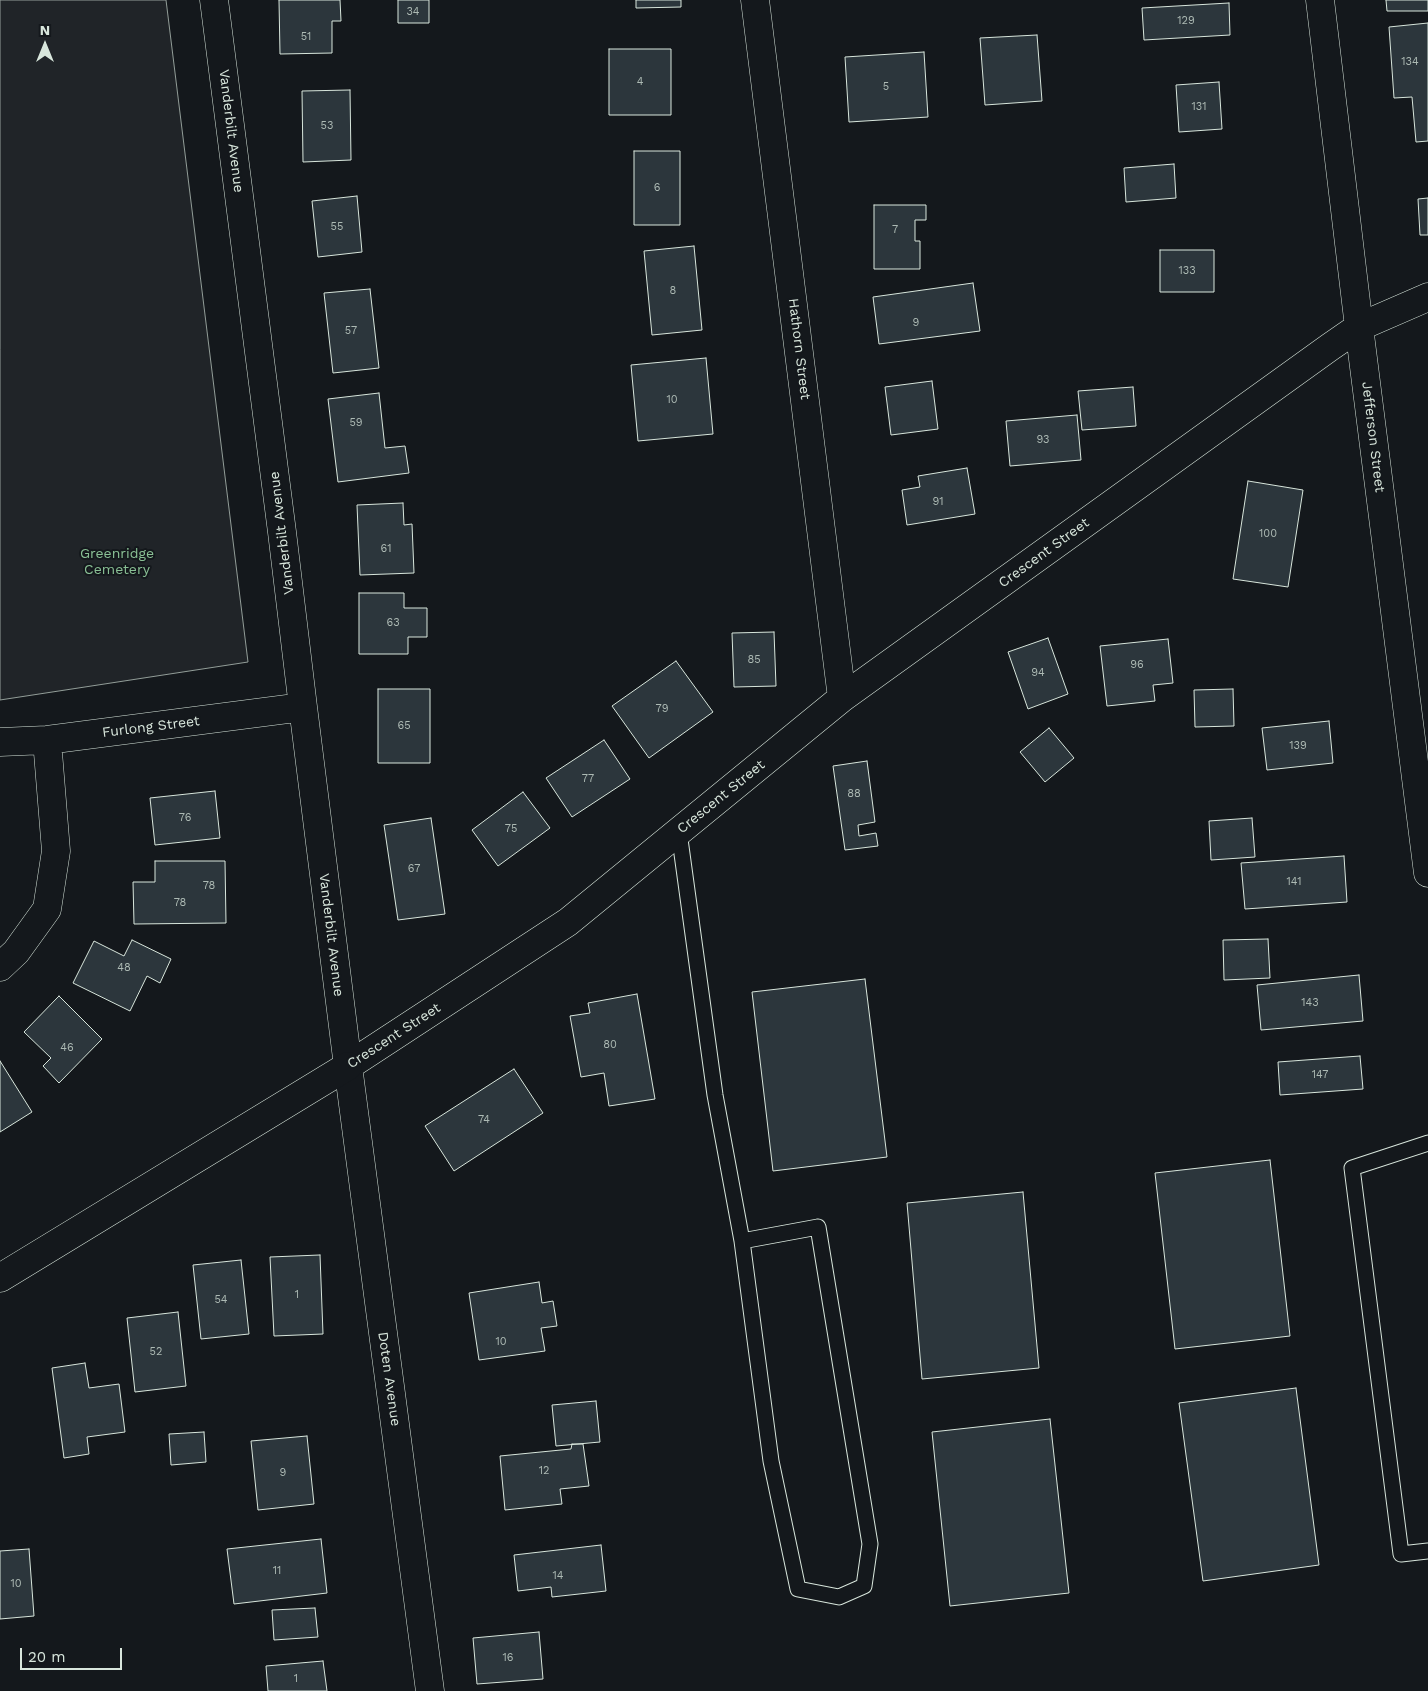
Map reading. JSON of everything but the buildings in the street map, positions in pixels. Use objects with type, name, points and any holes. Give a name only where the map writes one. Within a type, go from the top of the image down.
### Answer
[{"type":"street","name":"Vanderbilt Avenue","points":[[214,0],[348,1066]]},
{"type":"street","name":"Hathorn Street","points":[[756,0],[842,698]]},
{"type":"street","name":"Jefferson Street","points":[[1320,0],[1428,873]]},
{"type":"street","name":"Crescent Street","points":[[0,1278],[348,1066],[568,922],[842,698],[1359,327],[1428,297]]},
{"type":"street","name":"Furlong Street","points":[[0,742],[47,740],[302,707]]},
{"type":"street","points":[[0,967],[16,952],[47,908],[56,851],[47,740]]},
{"type":"street","name":"Doten Avenue","points":[[348,1066],[430,1691]]},
{"type":"lane","points":[[679,832],[715,1095],[742,1241],[771,1461],[798,1589],[839,1597],[864,1586],[870,1544],[818,1227],[742,1241]]},
{"type":"lane","points":[[1428,1143],[1352,1168],[1401,1554],[1428,1551]]},
{"type":"green space","name":"Greenridge Cemetery","points":[[0,0],[166,0],[248,662],[0,700]]}]
